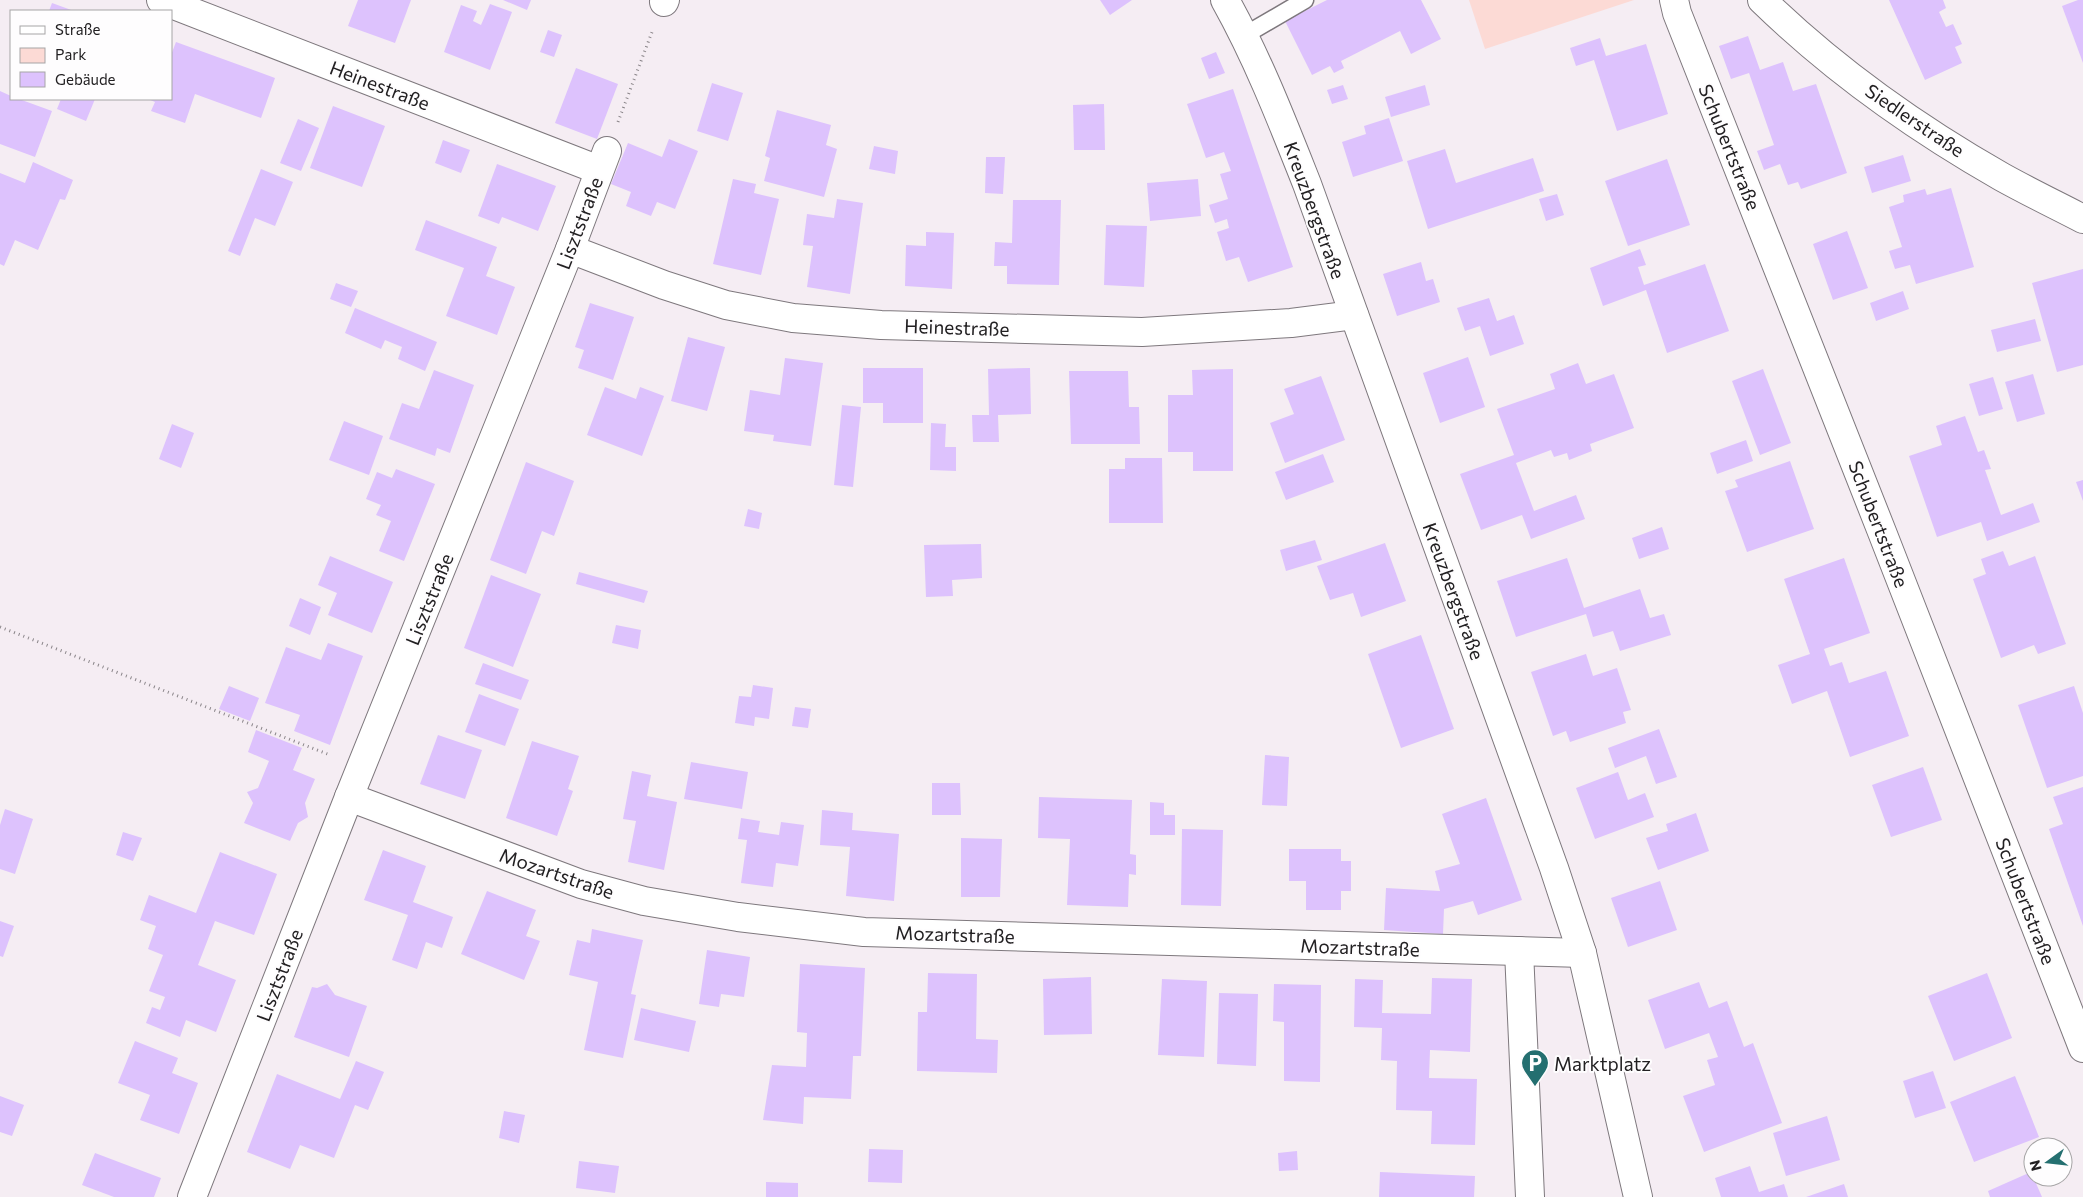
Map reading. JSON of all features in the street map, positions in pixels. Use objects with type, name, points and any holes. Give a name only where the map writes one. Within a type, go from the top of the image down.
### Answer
[{"type":"street","name":"Heinestraße","points":[[161,0],[603,160]]},
{"type":"street","name":"Kreuzbergstraße","points":[[1225,0],[1245,35],[1287,133],[1554,868],[1582,953],[1638,1197]]},
{"type":"street","name":"Schubertstraße","points":[[1674,0],[1677,14],[1875,513],[2083,1048]]},
{"type":"street","name":"Siedlerstraße","points":[[1762,0],[1791,29],[1854,80],[1929,132],[2002,177],[2083,219]]},
{"type":"street","name":"Lisztstraße","points":[[192,1197],[349,796],[570,249],[603,160]]},
{"type":"street","name":"Heinestraße","points":[[570,249],[664,285],[726,305],[793,318],[881,325],[1142,332],[1282,324],[1354,315]]},
{"type":"street","name":"Mozartstraße","points":[[349,796],[581,884],[644,901],[738,917],[864,932],[1582,953]]},
{"type":"street","points":[[1520,951],[1530,1197]]},
{"type":"lane","points":[[1245,35],[1305,0]]},
{"type":"path","points":[[603,160],[664,1]]},
{"type":"path","points":[[0,627],[193,704],[362,767]]},
{"type":"green space","points":[[1469,0],[1634,0],[1485,49]]},
{"type":"building","points":[[358,0],[411,0],[395,43],[348,26]]},
{"type":"building","points":[[503,0],[531,0],[527,10]]},
{"type":"building","points":[[1100,0],[1132,0],[1110,15]]},
{"type":"building","points":[[1327,0],[1421,0],[1441,39],[1411,54],[1400,31],[1341,61],[1344,68],[1334,73],[1330,66],[1312,75],[1285,21]]},
{"type":"building","points":[[1889,0],[1943,0],[1946,8],[1939,12],[1946,27],[1953,24],[1962,44],[1955,47],[1962,63],[1925,80]]},
{"type":"building","points":[[2083,0],[2083,63],[2062,6]]},
{"type":"building","points":[[52,3],[71,10],[49,10]]},
{"type":"building","points":[[490,4],[512,12],[490,70],[444,52],[461,5],[477,11],[473,21],[481,25]]},
{"type":"building","points":[[548,30],[562,35],[554,57],[540,52]]},
{"type":"building","points":[[1748,36],[1760,70],[1783,62],[1793,91],[1816,84],[1847,173],[1801,189],[1798,182],[1788,185],[1780,164],[1764,170],[1757,151],[1774,145],[1749,73],[1731,79],[1719,46]]},
{"type":"building","points":[[1600,38],[1606,56],[1646,44],[1668,114],[1617,131],[1594,60],[1576,66],[1570,48]]},
{"type":"building","points":[[176,42],[275,78],[261,118],[195,94],[185,123],[151,111],[155,102],[150,100],[172,100],[172,52]]},
{"type":"building","points":[[1216,52],[1225,73],[1209,79],[1201,58]]},
{"type":"building","points":[[576,68],[618,84],[597,139],[555,123]]},
{"type":"building","points":[[712,83],[743,93],[728,141],[697,131]]},
{"type":"building","points":[[1343,85],[1348,99],[1332,104],[1327,90]]},
{"type":"building","points":[[1425,85],[1430,105],[1391,117],[1385,97]]},
{"type":"building","points":[[1233,89],[1293,267],[1248,282],[1239,257],[1226,261],[1217,232],[1229,228],[1227,219],[1215,223],[1209,205],[1228,199],[1220,174],[1231,171],[1224,152],[1206,158],[1187,104]]},
{"type":"building","points":[[0,91],[10,96],[10,100],[22,100],[52,111],[35,157],[0,144]]},
{"type":"building","points":[[61,100],[95,100],[86,121],[57,109]]},
{"type":"building","points":[[1104,104],[1105,150],[1074,150],[1073,105]]},
{"type":"building","points":[[333,106],[385,126],[362,187],[310,168]]},
{"type":"building","points":[[777,110],[831,125],[826,145],[837,149],[824,197],[764,181],[770,158],[765,156]]},
{"type":"building","points":[[1389,118],[1403,161],[1353,177],[1342,142],[1366,134],[1364,126]]},
{"type":"building","points":[[298,119],[319,128],[301,171],[280,163]]},
{"type":"building","points":[[669,139],[698,151],[675,209],[657,202],[651,216],[626,206],[631,192],[611,184],[628,143],[662,157]]},
{"type":"building","points":[[443,140],[470,150],[461,173],[435,163]]},
{"type":"building","points":[[874,146],[898,151],[895,174],[869,169]]},
{"type":"building","points":[[1445,149],[1456,183],[1533,158],[1544,191],[1428,229],[1407,161]]},
{"type":"building","points":[[1903,155],[1911,181],[1872,193],[1864,167]]},
{"type":"building","points":[[986,157],[1005,157],[1003,194],[985,193]]},
{"type":"building","points":[[1667,159],[1690,225],[1628,246],[1605,181]]},
{"type":"building","points":[[33,162],[73,180],[65,200],[60,199],[38,250],[15,240],[4,266],[0,264],[0,173],[25,183]]},
{"type":"building","points":[[497,164],[556,186],[538,231],[502,217],[499,224],[478,216]]},
{"type":"building","points":[[261,169],[293,182],[275,226],[255,218],[240,256],[228,251]]},
{"type":"building","points":[[733,179],[756,184],[754,193],[779,199],[761,275],[713,264]]},
{"type":"building","points":[[1198,179],[1201,216],[1150,221],[1147,183]]},
{"type":"building","points":[[1951,188],[1974,267],[1916,284],[1910,265],[1895,269],[1889,251],[1902,247],[1889,207],[1904,202],[1903,195],[1925,189],[1927,195]]},
{"type":"building","points":[[1557,194],[1564,215],[1546,221],[1539,199]]},
{"type":"building","points":[[837,199],[863,203],[850,294],[807,287],[813,246],[803,245],[807,214],[834,218]]},
{"type":"building","points":[[1013,200],[1061,200],[1059,285],[1007,284],[1007,266],[994,266],[995,242],[1012,243]]},
{"type":"building","points":[[426,220],[497,247],[486,276],[515,287],[497,335],[446,316],[464,268],[415,250]]},
{"type":"building","points":[[1106,225],[1147,226],[1144,287],[1104,285]]},
{"type":"building","points":[[1847,231],[1868,288],[1833,300],[1813,244]]},
{"type":"building","points":[[926,232],[954,233],[952,289],[905,286],[906,245],[926,246]]},
{"type":"building","points":[[1640,249],[1646,265],[1638,267],[1644,285],[1705,264],[1729,331],[1667,353],[1646,290],[1603,306],[1590,268]]},
{"type":"building","points":[[1421,262],[1426,281],[1433,279],[1440,302],[1397,316],[1383,274]]},
{"type":"building","points":[[2083,269],[2083,365],[2057,372],[2032,283]]},
{"type":"building","points":[[336,283],[358,291],[351,307],[330,299]]},
{"type":"building","points":[[1903,291],[1909,309],[1876,321],[1870,303]]},
{"type":"building","points":[[1489,298],[1497,321],[1514,315],[1524,344],[1490,356],[1480,326],[1465,331],[1457,308]]},
{"type":"building","points":[[590,303],[634,317],[613,380],[578,368],[584,350],[575,347]]},
{"type":"building","points":[[355,308],[437,342],[425,371],[398,359],[402,347],[385,340],[381,349],[345,333]]},
{"type":"building","points":[[2035,319],[2041,341],[1997,352],[1991,330]]},
{"type":"building","points":[[688,337],[725,347],[707,411],[671,401]]},
{"type":"building","points":[[1468,357],[1485,407],[1440,423],[1423,373]]},
{"type":"building","points":[[785,358],[823,363],[811,446],[773,441],[774,435],[744,431],[750,390],[780,395]]},
{"type":"building","points":[[1578,363],[1586,384],[1614,374],[1634,428],[1590,444],[1592,451],[1569,460],[1567,453],[1554,457],[1551,450],[1516,463],[1534,511],[1576,495],[1585,519],[1531,539],[1522,515],[1481,530],[1460,474],[1514,455],[1497,409],[1555,389],[1550,374]]},
{"type":"building","points":[[863,368],[923,368],[923,423],[883,423],[883,403],[863,403]]},
{"type":"building","points":[[1030,368],[1031,414],[998,415],[999,442],[973,442],[972,415],[989,415],[988,369]]},
{"type":"building","points":[[1233,369],[1233,471],[1193,471],[1193,452],[1168,452],[1168,395],[1193,395],[1192,370]]},
{"type":"building","points":[[1763,369],[1791,443],[1760,455],[1732,381]]},
{"type":"building","points":[[434,370],[474,385],[450,453],[437,448],[435,456],[389,439],[402,403],[419,409]]},
{"type":"building","points":[[1069,371],[1128,371],[1129,407],[1139,407],[1140,444],[1071,444]]},
{"type":"building","points":[[2033,374],[2045,414],[2017,422],[2005,382]]},
{"type":"building","points":[[1321,376],[1345,440],[1285,463],[1270,423],[1294,414],[1284,389]]},
{"type":"building","points":[[1993,377],[2003,409],[1979,416],[1969,384]]},
{"type":"building","points":[[605,387],[636,399],[640,387],[664,396],[642,456],[587,435]]},
{"type":"building","points":[[842,405],[861,407],[853,487],[834,485]]},
{"type":"building","points":[[1965,416],[1978,452],[1984,450],[1991,469],[1985,470],[2001,515],[2033,503],[2040,522],[1987,541],[1981,522],[1937,537],[1909,456],[1942,445],[1936,426]]},
{"type":"building","points":[[344,421],[383,436],[369,475],[329,460]]},
{"type":"building","points":[[931,423],[946,424],[945,447],[956,447],[956,471],[930,470]]},
{"type":"building","points":[[172,424],[194,433],[181,468],[159,459]]},
{"type":"building","points":[[1746,440],[1753,461],[1717,474],[1710,453]]},
{"type":"building","points":[[1323,454],[1334,482],[1286,500],[1275,472]]},
{"type":"building","points":[[1125,458],[1162,458],[1163,523],[1109,523],[1109,469],[1125,469]]},
{"type":"building","points":[[1790,461],[1814,529],[1747,552],[1725,491],[1738,487],[1735,480]]},
{"type":"building","points":[[526,462],[574,481],[554,536],[542,531],[526,574],[490,560]]},
{"type":"building","points":[[396,469],[435,484],[404,561],[379,551],[391,521],[376,515],[381,505],[366,499],[377,472],[392,478]]},
{"type":"building","points":[[2083,480],[2083,501],[2076,482]]},
{"type":"building","points":[[748,509],[762,513],[759,529],[744,526]]},
{"type":"building","points":[[1662,527],[1669,549],[1639,559],[1632,538]]},
{"type":"building","points":[[1315,540],[1322,560],[1286,571],[1280,550]]},
{"type":"building","points":[[1385,543],[1406,601],[1361,617],[1353,593],[1330,600],[1317,566]]},
{"type":"building","points":[[981,544],[982,578],[952,580],[953,596],[926,597],[924,545]]},
{"type":"building","points":[[2003,551],[2009,566],[2035,556],[2066,644],[2038,654],[2034,645],[2001,658],[1973,579],[1986,574],[1981,559]]},
{"type":"building","points":[[330,556],[393,582],[372,633],[328,615],[337,593],[318,585]]},
{"type":"building","points":[[1567,558],[1584,608],[1640,589],[1650,618],[1664,614],[1671,635],[1620,651],[1613,631],[1593,637],[1586,614],[1516,637],[1497,581]]},
{"type":"building","points":[[1844,558],[1870,633],[1824,649],[1830,666],[1842,662],[1849,683],[1886,671],[1909,736],[1850,757],[1827,691],[1792,704],[1778,665],[1810,654],[1784,579]]},
{"type":"building","points":[[579,572],[648,591],[644,603],[576,584]]},
{"type":"building","points":[[491,575],[541,594],[513,667],[464,648]]},
{"type":"building","points":[[300,598],[321,607],[310,635],[289,626]]},
{"type":"building","points":[[616,625],[641,630],[638,649],[612,643]]},
{"type":"building","points":[[1421,635],[1454,729],[1401,748],[1368,654]]},
{"type":"building","points":[[328,643],[363,656],[330,745],[294,731],[300,715],[265,703],[286,647],[321,660]]},
{"type":"building","points":[[1586,654],[1593,676],[1617,668],[1631,710],[1623,712],[1626,723],[1570,742],[1566,731],[1553,736],[1531,672]]},
{"type":"building","points":[[483,663],[529,680],[521,700],[475,684]]},
{"type":"building","points":[[753,685],[773,688],[769,719],[755,717],[754,726],[735,723],[739,696],[751,697]]},
{"type":"building","points":[[229,686],[259,698],[250,721],[219,709]]},
{"type":"building","points":[[2074,686],[2083,713],[2083,776],[2047,788],[2018,705]]},
{"type":"building","points":[[479,694],[519,709],[505,746],[465,732]]},
{"type":"building","points":[[795,707],[811,709],[808,728],[792,726]]},
{"type":"building","points":[[1659,729],[1677,777],[1656,784],[1646,756],[1615,768],[1608,748]]},
{"type":"building","points":[[256,730],[302,748],[293,770],[315,779],[305,803],[308,817],[298,823],[290,841],[244,823],[253,803],[247,792],[258,788],[269,761],[248,752]]},
{"type":"building","points":[[438,735],[482,750],[465,799],[420,784]]},
{"type":"building","points":[[532,741],[579,756],[568,789],[573,791],[557,836],[506,818]]},
{"type":"building","points":[[1265,755],[1289,757],[1287,806],[1262,805]]},
{"type":"building","points":[[691,762],[748,772],[742,809],[684,799]]},
{"type":"building","points":[[1923,767],[1942,820],[1891,837],[1872,785]]},
{"type":"building","points":[[632,771],[651,775],[647,796],[677,802],[664,870],[628,862],[636,821],[623,819]]},
{"type":"building","points":[[1618,772],[1628,800],[1645,793],[1654,817],[1595,839],[1576,788]]},
{"type":"building","points":[[932,783],[960,783],[961,815],[932,815]]},
{"type":"building","points":[[2083,787],[2083,926],[2049,829],[2063,824],[2053,797]]},
{"type":"building","points":[[1039,797],[1132,800],[1130,854],[1136,855],[1136,875],[1129,874],[1128,907],[1067,905],[1070,839],[1038,838]]},
{"type":"building","points":[[1486,798],[1522,900],[1478,915],[1473,901],[1444,909],[1443,934],[1384,930],[1386,888],[1440,891],[1435,871],[1460,864],[1442,814]]},
{"type":"building","points":[[1150,802],[1164,803],[1164,815],[1175,815],[1175,835],[1150,835]]},
{"type":"building","points":[[5,809],[33,819],[15,874],[0,869],[0,825]]},
{"type":"building","points":[[822,810],[853,813],[852,830],[899,834],[894,901],[846,896],[850,847],[820,845]]},
{"type":"building","points":[[1696,813],[1709,851],[1658,870],[1646,838],[1668,831],[1666,824]]},
{"type":"building","points":[[741,818],[760,821],[758,832],[779,835],[781,822],[804,825],[798,866],[776,863],[773,887],[741,883],[747,840],[738,839]]},
{"type":"building","points":[[1182,829],[1223,830],[1221,906],[1181,905]]},
{"type":"building","points":[[123,832],[142,838],[133,861],[116,855]]},
{"type":"building","points":[[961,838],[1002,839],[1000,897],[961,897]]},
{"type":"building","points":[[1289,849],[1341,849],[1341,861],[1351,861],[1351,891],[1341,891],[1341,910],[1306,910],[1306,881],[1289,881]]},
{"type":"building","points":[[383,850],[426,866],[413,902],[453,917],[442,948],[426,942],[417,969],[392,960],[408,915],[364,900]]},
{"type":"building","points":[[220,852],[277,874],[254,935],[215,921],[198,965],[236,980],[216,1032],[186,1020],[180,1037],[146,1023],[152,1007],[160,1010],[165,997],[149,991],[163,955],[148,949],[156,926],[140,920],[149,895],[196,913]]},
{"type":"building","points":[[1660,881],[1677,930],[1628,947],[1611,898]]},
{"type":"building","points":[[487,891],[536,910],[526,936],[540,941],[524,980],[461,954]]},
{"type":"building","points":[[0,921],[14,926],[3,957],[0,956]]},
{"type":"building","points":[[592,929],[643,940],[631,994],[636,995],[623,1058],[584,1050],[598,982],[569,975],[577,940],[590,943]]},
{"type":"building","points":[[707,950],[750,957],[744,997],[721,994],[719,1007],[699,1004]]},
{"type":"building","points":[[800,964],[865,968],[861,1056],[853,1056],[851,1099],[804,1097],[803,1124],[763,1120],[772,1065],[806,1067],[807,1033],[797,1032]]},
{"type":"building","points":[[928,973],[977,974],[976,1039],[998,1040],[997,1073],[917,1071],[918,1012],[927,1012]]},
{"type":"building","points":[[1987,973],[2012,1038],[1954,1061],[1928,996]]},
{"type":"building","points":[[1091,977],[1092,1034],[1044,1035],[1043,979]]},
{"type":"building","points":[[1432,978],[1472,979],[1470,1052],[1430,1050],[1429,1078],[1477,1079],[1475,1145],[1431,1144],[1432,1111],[1396,1110],[1397,1061],[1381,1060],[1382,1028],[1354,1027],[1355,979],[1383,980],[1382,1013],[1431,1014]]},
{"type":"building","points":[[1162,979],[1207,981],[1204,1057],[1158,1055]]},
{"type":"building","points":[[1699,982],[1709,1008],[1727,1001],[1744,1047],[1753,1043],[1782,1123],[1704,1152],[1683,1096],[1715,1085],[1707,1060],[1718,1057],[1709,1033],[1665,1049],[1648,1000]]},
{"type":"building","points":[[327,984],[335,995],[367,1006],[349,1057],[294,1037],[312,987],[317,988]]},
{"type":"building","points":[[1274,984],[1321,985],[1320,1082],[1284,1081],[1284,1022],[1273,1021]]},
{"type":"building","points":[[1219,993],[1258,994],[1256,1066],[1217,1064]]},
{"type":"building","points":[[641,1008],[696,1021],[689,1052],[634,1040]]},
{"type":"building","points":[[135,1041],[178,1058],[172,1073],[198,1083],[179,1134],[140,1120],[150,1095],[118,1083]]},
{"type":"building","points":[[356,1061],[384,1072],[368,1110],[355,1105],[334,1158],[300,1145],[290,1169],[247,1152],[277,1074],[340,1099]]},
{"type":"building","points":[[1933,1071],[1946,1108],[1915,1118],[1903,1081]]},
{"type":"building","points":[[2015,1076],[2039,1137],[2023,1137],[2023,1143],[1974,1162],[1950,1102]]},
{"type":"building","points":[[0,1096],[24,1105],[12,1136],[0,1132]]},
{"type":"building","points":[[504,1111],[525,1115],[519,1143],[499,1138]]},
{"type":"building","points":[[1827,1116],[1840,1160],[1786,1176],[1773,1133]]},
{"type":"building","points":[[869,1149],[903,1150],[902,1183],[868,1182]]},
{"type":"building","points":[[1297,1151],[1298,1170],[1279,1171],[1278,1153]]},
{"type":"building","points":[[95,1153],[161,1178],[154,1197],[114,1197],[82,1185]]},
{"type":"building","points":[[579,1161],[619,1166],[615,1193],[576,1188]]},
{"type":"building","points":[[1750,1166],[1759,1192],[1784,1184],[1788,1197],[1721,1197],[1715,1178]]},
{"type":"building","points":[[1380,1172],[1475,1176],[1474,1197],[1379,1197]]},
{"type":"building","points":[[2023,1176],[2023,1187],[2038,1187],[2042,1197],[1990,1197],[1988,1191]]},
{"type":"building","points":[[766,1182],[798,1183],[798,1197],[766,1197]]},
{"type":"building","points":[[1844,1184],[1848,1197],[1806,1197]]},
{"type":"place","name":"Marktplatz","points":[[1535,1087]]}]
